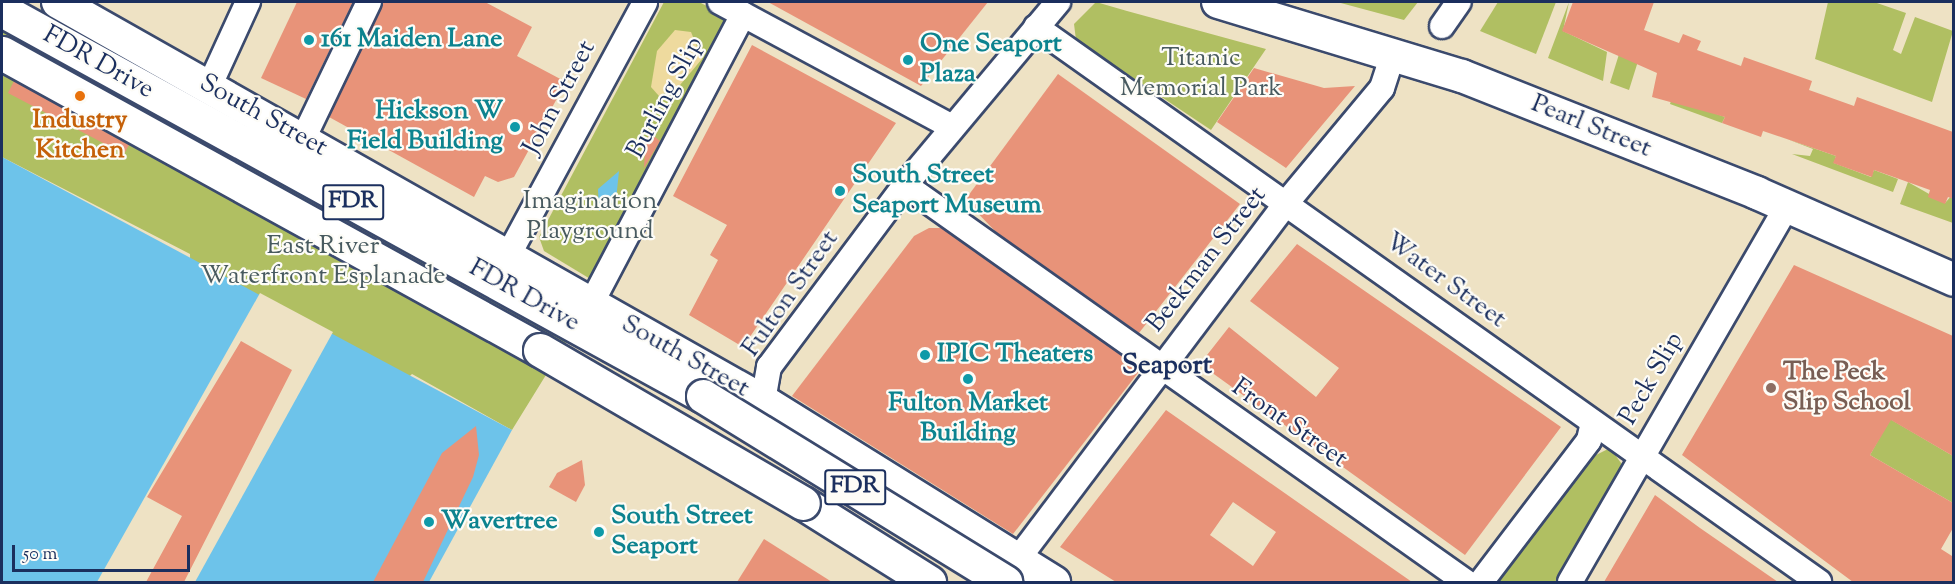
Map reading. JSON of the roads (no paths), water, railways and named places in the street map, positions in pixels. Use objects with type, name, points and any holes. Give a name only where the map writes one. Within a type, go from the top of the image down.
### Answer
[{"type":"highway","name":"FDR Drive","points":[[2,10],[629,353],[1011,571]]},
{"type":"highway","name":"FDR Drive","points":[[2,53],[660,416],[929,582]]},
{"type":"highway","points":[[803,503],[900,582]]},
{"type":"main road","name":"South Street","points":[[58,2],[509,254],[591,304],[763,401],[1011,571],[1054,582]]},
{"type":"main road","name":"Pearl Street","points":[[1218,2],[1394,52],[1787,206],[1953,280]]},
{"type":"street","points":[[209,87],[248,2]]},
{"type":"street","points":[[303,140],[369,2]]},
{"type":"street","name":"John Street","points":[[509,254],[645,2]]},
{"type":"street","points":[[720,2],[952,127]]},
{"type":"street","name":"Fulton Street","points":[[763,401],[766,370],[905,185],[1058,2]]},
{"type":"street","points":[[1442,26],[1457,2]]},
{"type":"street","name":"Burling Slip","points":[[591,304],[742,14]]},
{"type":"street","name":"Water Street","points":[[1036,27],[1287,202],[1819,582]]},
{"type":"street","name":"Beekman Street","points":[[1011,571],[1160,368],[1287,202],[1382,88],[1394,52]]},
{"type":"street","name":"Front Street","points":[[905,185],[1160,368],[1466,582]]},
{"type":"street","name":"Peck Slip","points":[[1570,582],[1787,206]]},
{"type":"street","name":"Peck Slip","points":[[1481,582],[1589,440],[1593,422]]},
{"type":"water","points":[[2,157],[512,430],[429,582],[2,582]]},
{"type":"water","points":[[619,171],[616,200],[599,211],[598,189]]},
{"type":"place","name":"161 Maiden Lane","points":[[309,40]]},
{"type":"place","name":"One Seaport Plaza","points":[[908,60]]},
{"type":"place","name":"Industry Kitchen","points":[[80,96]]},
{"type":"place","name":"Hickson W Field Building","points":[[515,127]]},
{"type":"place","name":"South Street Seaport Museum","points":[[840,191]]},
{"type":"place","name":"IPIC Theaters","points":[[925,355]]},
{"type":"place","name":"Fulton Market Building","points":[[968,379]]},
{"type":"place","name":"The Peck Slip School","points":[[1771,388]]},
{"type":"place","name":"Wavertree","points":[[429,522]]},
{"type":"place","name":"South Street Seaport","points":[[599,532]]},
{"type":"district","name":"Seaport","points":[[1167,367]]},
{"type":"park label","name":"Titanic Memorial Park","points":[[1201,74]]},
{"type":"park label","name":"Imagination Playground","points":[[590,217]]},
{"type":"park label","name":"East River Waterfront Esplanade","points":[[323,262]]}]
